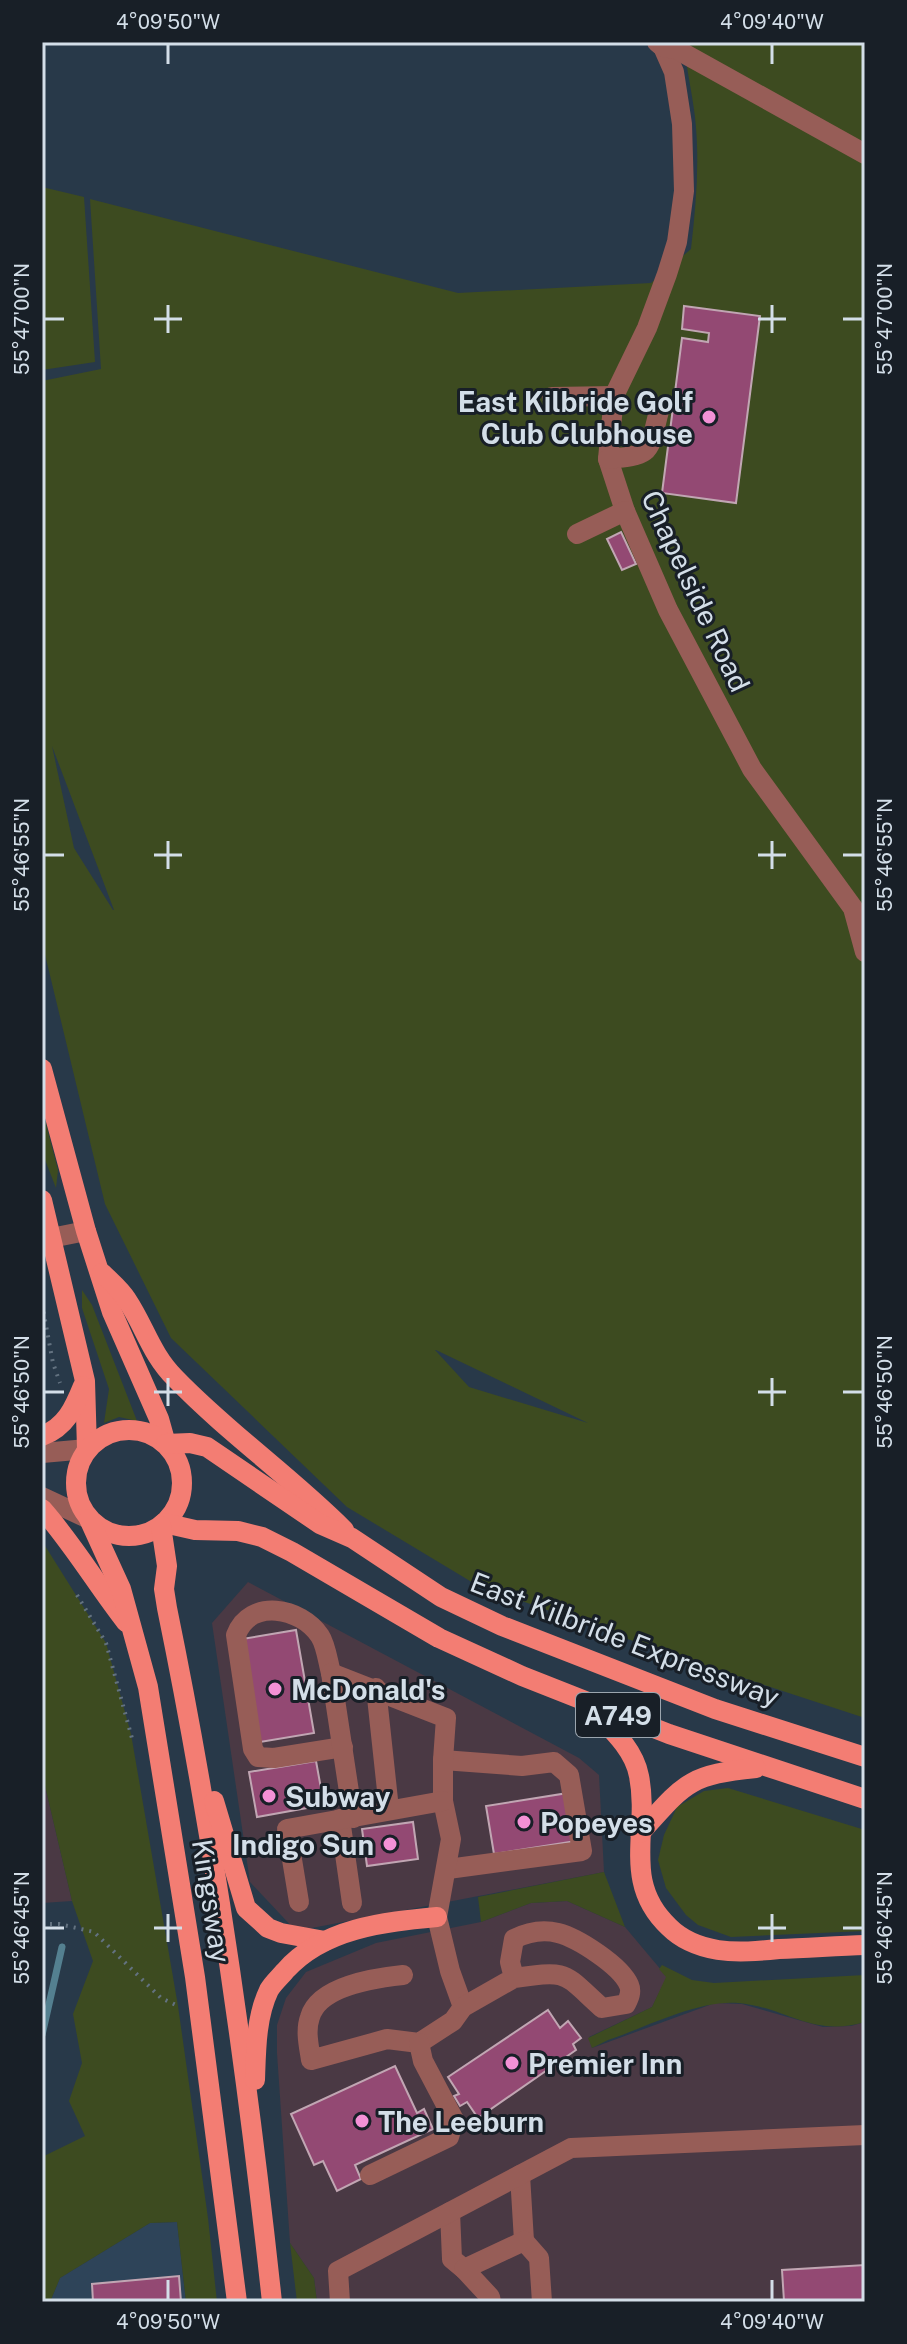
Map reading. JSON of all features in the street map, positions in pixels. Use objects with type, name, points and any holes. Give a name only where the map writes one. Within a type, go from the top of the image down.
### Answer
[{"type":"main road","points":[[42,1069],[86,1231],[112,1312],[159,1419],[166,1444],[180,1466],[182,1486],[179,1504],[162,1524]]},
{"type":"main road","points":[[42,1200],[85,1381],[87,1449],[78,1468],[76,1490],[89,1519]]},
{"type":"main road","points":[[100,1271],[127,1299],[149,1345],[172,1376],[222,1423],[315,1501],[352,1538]]},
{"type":"main road","points":[[42,1436],[63,1424],[73,1412],[85,1381]]},
{"type":"main road","name":"A749","points":[[87,1449],[107,1434],[132,1429],[166,1444]]},
{"type":"main road","name":"East Kilbride Expressway","points":[[166,1444],[190,1443],[207,1447],[320,1524],[352,1538],[441,1597],[502,1626],[715,1709],[865,1757]]},
{"type":"main road","points":[[42,1509],[131,1628]]},
{"type":"main road","name":"A749","points":[[89,1519],[107,1532],[129,1536],[143,1535],[162,1524],[195,1530],[238,1531],[262,1537],[451,1644],[584,1702],[764,1767],[865,1799]]},
{"type":"main road","name":"Kingsway","points":[[89,1519],[121,1589],[148,1687],[188,1931],[237,2302]]},
{"type":"main road","name":"Kingsway","points":[[162,1524],[167,1566],[164,1589],[230,1972],[272,2302]]},
{"type":"main road","points":[[584,1702],[614,1731],[635,1764],[640,1778],[640,1867],[646,1897],[662,1921],[686,1940],[702,1947],[736,1952],[865,1945]]},
{"type":"main road","points":[[186,1705],[246,1908],[268,1928],[325,1941]]},
{"type":"main road","points":[[640,1833],[683,1787],[700,1777],[764,1767]]},
{"type":"main road","points":[[252,2132],[258,2028],[270,1988],[291,1964],[325,1941],[360,1928],[437,1917]]},
{"type":"street","points":[[660,44],[676,49],[865,154]]},
{"type":"street","name":"Chapelside Road","points":[[660,44],[674,72],[682,124],[684,191],[677,242],[647,328],[614,396],[608,459],[625,511],[668,610],[752,769],[853,908],[865,952]]},
{"type":"street","points":[[552,397],[614,396]]},
{"type":"street","points":[[608,459],[641,456],[650,448],[659,411]]},
{"type":"street","points":[[577,534],[625,511]]},
{"type":"street","points":[[51,1238],[86,1231]]},
{"type":"street","points":[[42,1453],[87,1449]]},
{"type":"street","points":[[42,1497],[89,1519]]},
{"type":"street","points":[[343,1747],[274,1758],[258,1757],[253,1749],[236,1635],[240,1625],[254,1613],[280,1609],[320,1636],[331,1673],[343,1747],[352,1903]]},
{"type":"street","points":[[331,1673],[376,1688],[446,1718],[443,1801],[451,1839],[437,1917],[450,1971],[463,2007]]},
{"type":"street","points":[[376,1688],[389,1809]]},
{"type":"street","points":[[443,1760],[522,1766],[554,1762],[569,1775],[582,1851],[448,1869]]},
{"type":"street","points":[[299,1902],[287,1829],[443,1801]]},
{"type":"street","points":[[403,1975],[375,1978],[334,1990],[310,2014],[307,2035],[311,2060],[387,2039],[419,2043],[453,2021],[463,2007],[514,1978],[560,1973],[573,1980],[602,2008],[626,2004],[631,1994],[629,1984],[602,1956],[585,1943],[558,1933],[541,1931],[514,1939],[510,1962],[514,1978]]},
{"type":"street","points":[[370,2175],[449,2137],[454,2120],[423,2061],[419,2043]]},
{"type":"street","points":[[340,2302],[338,2271],[571,2148],[865,2135]]},
{"type":"street","points":[[520,2175],[524,2241],[539,2258],[542,2302]]},
{"type":"street","points":[[450,2212],[452,2259],[490,2297],[491,2302]]},
{"type":"street","points":[[464,2269],[524,2241]]},
{"type":"path","points":[[42,1304],[53,1363],[60,1382],[59,1393]]},
{"type":"path","points":[[75,1591],[106,1643],[134,1749]]},
{"type":"path","points":[[42,1924],[59,1924],[94,1932],[161,1998],[178,2006]]},
{"type":"path","points":[[175,1990],[180,2020]]},
{"type":"shaded area","points":[[248,1582],[579,1758],[599,1775],[604,1872],[296,1931],[250,1882],[212,1623]]},
{"type":"shaded area","points":[[42,1773],[72,1901],[42,1903]]},
{"type":"shaded area","points":[[567,1901],[625,1927],[667,1977],[652,2007],[589,2037],[592,2048],[715,2003],[742,2004],[823,2027],[865,2022],[865,2302],[317,2302],[314,2278],[290,2243],[277,2053],[277,2025],[286,1998],[306,1972],[376,1943],[481,1922],[531,1903]]},
{"type":"shaded area","points":[[177,2222],[186,2302],[50,2302],[60,2278],[150,2223]]},
{"type":"green space","points":[[684,42],[865,42],[865,1718],[661,1651],[475,1584],[347,1507],[171,1338],[105,1204],[42,942],[42,381],[101,369],[90,199],[458,293],[651,283],[691,249],[697,150]],"holes":[[[52,746],[114,910],[74,848]],[[436,1350],[588,1423],[469,1387]]]},
{"type":"green space","points":[[42,187],[84,197],[95,362],[42,370]]},
{"type":"green space","points":[[42,1109],[58,1170],[56,1188],[42,1152]]},
{"type":"green space","points":[[82,1290],[92,1305],[137,1421],[119,1417],[104,1423],[109,1389],[82,1308]]},
{"type":"green space","points":[[42,1541],[106,1643],[131,1734],[178,2006],[217,2302],[186,2302],[177,2222],[150,2223],[60,2278],[50,2302],[42,2302],[42,2157],[85,2136],[69,2101],[82,2063],[73,2014],[93,1961],[72,1901],[42,1773]]},
{"type":"green space","points":[[728,1788],[865,1830],[865,1931],[731,1937],[698,1925],[686,1915],[666,1888],[658,1860],[664,1835],[677,1807],[704,1791]]},
{"type":"green space","points":[[604,1872],[625,1927],[567,1901],[531,1903],[481,1922],[478,1897]]},
{"type":"green space","points":[[662,1965],[692,1980],[714,1983],[865,1975],[865,2022],[846,2026],[814,2024],[755,2006],[722,2003],[672,2016],[592,2048],[588,2038],[652,2007],[666,1977],[659,1969]]},
{"type":"green space","points":[[290,2243],[314,2278],[317,2302],[297,2302]]},
{"type":"building","name":"East Kilbride Golf Club Clubhouse","points":[[684,306],[760,316],[736,503],[662,493],[682,338],[708,342],[709,333],[682,329]]},
{"type":"building","points":[[621,532],[636,564],[622,570],[607,539]]},
{"type":"building","name":"McDonald's","points":[[296,1630],[314,1733],[254,1743],[236,1640]]},
{"type":"building","points":[[316,1761],[324,1805],[257,1817],[249,1772]]},
{"type":"building","points":[[568,1793],[576,1841],[494,1854],[486,1806]]},
{"type":"building","name":"Indigo Sun","points":[[413,1822],[418,1859],[367,1866],[362,1829]]},
{"type":"building","name":"Premier Inn","points":[[548,2010],[560,2028],[568,2021],[581,2038],[573,2044],[576,2050],[478,2118],[467,2102],[460,2106],[454,2096],[459,2094],[448,2077]]},
{"type":"building","name":"The Leeburn","points":[[395,2066],[417,2113],[424,2109],[433,2129],[355,2165],[361,2179],[337,2191],[323,2161],[314,2165],[291,2114]]},
{"type":"building","points":[[865,2265],[865,2302],[768,2302],[784,2301],[782,2270]]},
{"type":"building","points":[[179,2276],[181,2302],[93,2302],[92,2284]]},
{"type":"waterway","points":[[42,2035],[62,1947]]},
{"type":"place","name":"East Kilbride Golf Club Clubhouse","points":[[709,417]]},
{"type":"place","name":"McDonald's","points":[[275,1689]]},
{"type":"place","name":"Subway","points":[[269,1796]]},
{"type":"place","name":"Popeyes","points":[[524,1822]]},
{"type":"place","name":"Indigo Sun","points":[[390,1844]]},
{"type":"place","name":"Premier Inn","points":[[512,2063]]},
{"type":"place","name":"The Leeburn","points":[[362,2121]]}]
